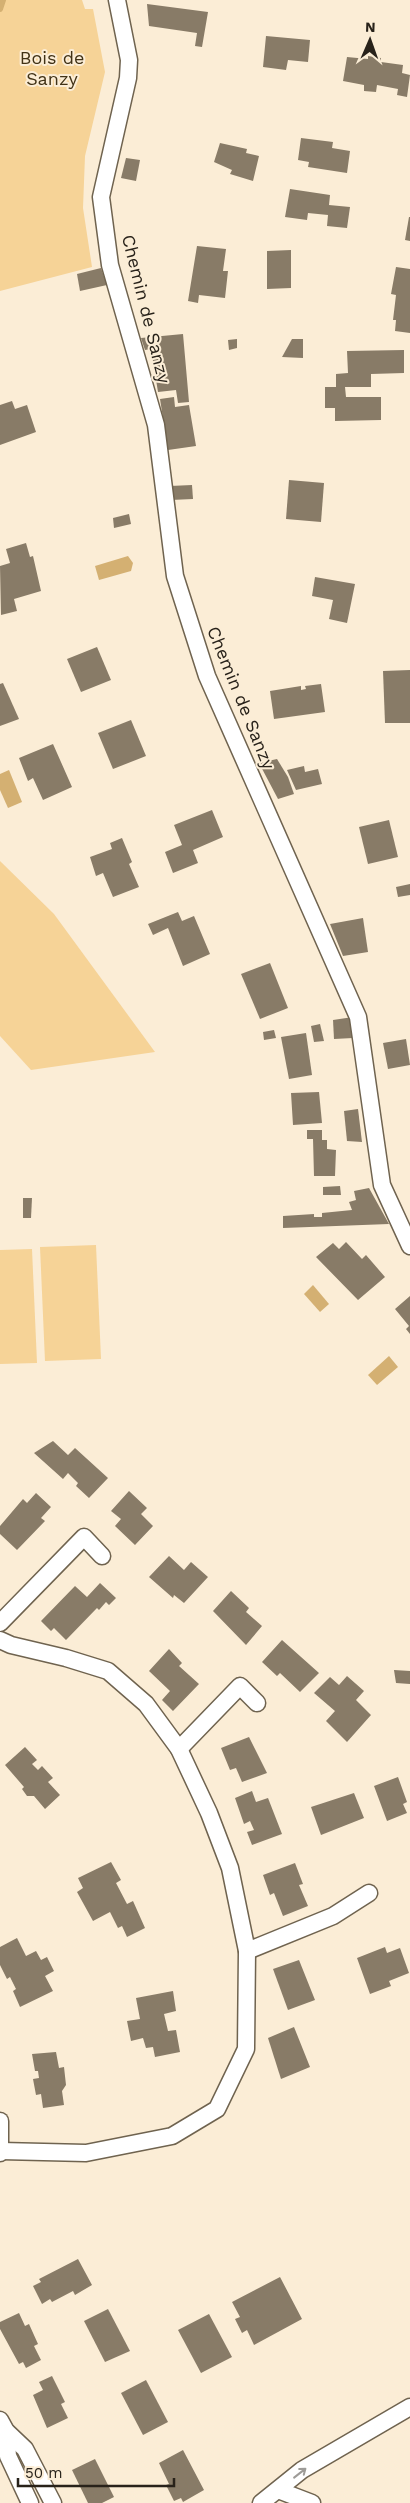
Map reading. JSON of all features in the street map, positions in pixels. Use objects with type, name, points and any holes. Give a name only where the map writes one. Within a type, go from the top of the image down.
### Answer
[{"type":"street","name":"Chemin de Sanzy","points":[[117,0],[129,60],[128,78],[101,197],[110,265],[156,425],[175,576],[207,676],[358,1017],[382,1185],[410,1246]]},
{"type":"street","points":[[0,1623],[84,1537],[102,1556]]},
{"type":"street","points":[[0,1640],[10,1645],[66,1658],[108,1671],[146,1704],[180,1749],[210,1813],[230,1868],[247,1951],[246,2049],[217,2109],[172,2136],[86,2153],[0,2152],[0,2121]]},
{"type":"street","points":[[180,1749],[240,1686],[257,1703]]},
{"type":"street","points":[[247,1951],[333,1916],[369,1894]]},
{"type":"street","points":[[261,2503],[302,2470],[410,2407]]},
{"type":"street","points":[[3,2425],[8,2456],[30,2503]]},
{"type":"street","points":[[3,2425],[25,2449],[53,2503]]},
{"type":"street","points":[[278,2490],[312,2503]]},
{"type":"green space","name":"Bois de Sanzy","points":[[0,0],[82,0],[85,9],[93,9],[105,72],[85,156],[83,208],[92,267],[0,291]]},
{"type":"green space","points":[[0,861],[54,914],[155,1052],[31,1070],[0,1036]]},
{"type":"green space","points":[[96,1245],[101,1359],[45,1361],[40,1247]]},
{"type":"green space","points":[[32,1249],[37,1363],[0,1364],[0,1250]]},
{"type":"shaded area","points":[[128,556],[133,563],[131,571],[99,580],[95,566]]},
{"type":"shaded area","points":[[9,770],[22,802],[8,808],[0,790],[0,774]]},
{"type":"shaded area","points":[[313,1285],[329,1304],[320,1312],[304,1294]]},
{"type":"shaded area","points":[[389,1356],[398,1367],[377,1385],[368,1375]]},
{"type":"building","points":[[147,4],[208,12],[202,47],[195,46],[197,33],[149,26]]},
{"type":"building","points":[[266,36],[310,40],[308,62],[288,60],[286,70],[263,67]]},
{"type":"building","points":[[368,56],[381,58],[381,62],[403,65],[402,73],[410,75],[407,97],[397,95],[398,89],[377,85],[376,92],[364,91],[364,85],[343,81],[347,57],[368,59]]},
{"type":"building","points":[[301,138],[333,142],[332,148],[350,151],[347,173],[308,167],[309,162],[298,160]]},
{"type":"building","points":[[220,143],[247,149],[246,153],[259,156],[253,181],[230,174],[232,170],[214,162]]},
{"type":"building","points":[[126,158],[140,160],[136,181],[121,178]]},
{"type":"building","points":[[290,189],[330,195],[329,205],[350,207],[347,228],[327,226],[328,215],[308,213],[307,220],[285,217]]},
{"type":"building","points":[[410,217],[410,241],[405,240]]},
{"type":"building","points":[[197,246],[226,249],[223,271],[228,271],[225,298],[199,295],[198,303],[188,301]]},
{"type":"building","points":[[291,250],[291,288],[267,289],[267,251]]},
{"type":"building","points":[[396,267],[410,269],[410,333],[395,331],[396,320],[393,320],[396,295],[391,294]]},
{"type":"building","points":[[101,268],[107,285],[80,291],[77,274]]},
{"type":"building","points":[[183,334],[189,402],[178,403],[176,390],[158,392],[151,349],[145,350],[141,338]]},
{"type":"building","points":[[237,339],[237,348],[229,350],[228,340]]},
{"type":"building","points":[[292,339],[303,339],[303,358],[282,357]]},
{"type":"building","points":[[404,350],[404,373],[371,374],[371,387],[345,387],[346,397],[381,397],[381,420],[335,421],[335,408],[325,408],[325,387],[336,387],[336,374],[348,373],[347,351]]},
{"type":"building","points":[[174,397],[175,407],[189,405],[196,446],[168,450],[160,399]]},
{"type":"building","points":[[12,401],[15,409],[27,405],[36,432],[0,445],[0,405]]},
{"type":"building","points":[[289,480],[324,483],[321,522],[286,519]]},
{"type":"building","points":[[192,485],[193,499],[171,500],[170,486]]},
{"type":"building","points":[[129,514],[131,524],[114,528],[113,518]]},
{"type":"building","points":[[26,543],[30,557],[33,556],[41,591],[14,599],[17,611],[1,615],[0,566],[10,563],[6,549]]},
{"type":"building","points":[[315,577],[355,584],[347,623],[329,619],[333,600],[312,596]]},
{"type":"building","points":[[97,647],[111,680],[81,692],[67,659]]},
{"type":"building","points":[[410,670],[410,723],[385,723],[383,671]]},
{"type":"building","points":[[3,683],[19,719],[0,726],[0,684]]},
{"type":"building","points":[[321,684],[325,712],[274,719],[270,691],[301,686],[301,690],[306,689],[305,686]]},
{"type":"building","points":[[131,720],[146,756],[113,769],[98,733]]},
{"type":"building","points":[[53,744],[72,787],[43,800],[33,778],[28,781],[19,758]]},
{"type":"building","points":[[277,759],[288,777],[294,794],[278,799],[259,763]]},
{"type":"building","points":[[304,766],[305,772],[318,769],[322,784],[296,790],[287,770]]},
{"type":"building","points":[[212,810],[223,837],[193,850],[198,863],[173,873],[165,852],[182,845],[174,825]]},
{"type":"building","points":[[389,820],[398,857],[368,864],[359,827]]},
{"type":"building","points":[[122,838],[132,862],[129,864],[139,887],[113,897],[103,873],[96,876],[90,857],[112,849],[110,843]]},
{"type":"building","points":[[410,884],[410,895],[398,897],[396,887]]},
{"type":"building","points":[[178,912],[182,921],[194,916],[210,954],[183,966],[168,928],[153,935],[148,924]]},
{"type":"building","points":[[363,918],[368,952],[343,956],[330,924]]},
{"type":"building","points":[[270,963],[288,1008],[260,1019],[241,974]]},
{"type":"building","points":[[353,1017],[353,1038],[334,1039],[333,1020]]},
{"type":"building","points":[[320,1024],[324,1041],[314,1042],[311,1026]]},
{"type":"building","points":[[274,1030],[276,1038],[264,1040],[263,1032]]},
{"type":"building","points":[[306,1033],[312,1075],[289,1079],[281,1037]]},
{"type":"building","points":[[406,1039],[410,1065],[388,1069],[383,1043]]},
{"type":"building","points":[[319,1092],[322,1123],[293,1125],[291,1093]]},
{"type":"building","points":[[358,1109],[362,1142],[347,1141],[344,1111]]},
{"type":"building","points":[[307,1130],[322,1130],[322,1140],[327,1140],[327,1149],[336,1150],[335,1176],[314,1176],[313,1139],[307,1139]]},
{"type":"building","points":[[340,1186],[341,1195],[323,1195],[323,1187]]},
{"type":"building","points":[[369,1188],[389,1224],[283,1228],[283,1216],[314,1214],[314,1217],[322,1217],[322,1213],[352,1210],[349,1202],[356,1200],[354,1191]]},
{"type":"building","points":[[23,1198],[32,1198],[31,1218],[23,1218]]},
{"type":"building","points":[[346,1242],[362,1259],[366,1255],[385,1277],[358,1300],[316,1257],[333,1243],[339,1249]]},
{"type":"building","points":[[410,1296],[410,1334],[406,1329],[409,1326],[395,1309]]},
{"type":"building","points":[[53,1441],[68,1455],[75,1448],[108,1478],[89,1498],[76,1486],[78,1483],[68,1473],[63,1479],[34,1453]]},
{"type":"building","points":[[129,1491],[147,1508],[141,1514],[153,1526],[135,1545],[115,1526],[121,1519],[111,1511]]},
{"type":"building","points":[[36,1493],[51,1507],[41,1518],[45,1521],[17,1550],[0,1534],[0,1526],[23,1499],[27,1503]]},
{"type":"building","points":[[169,1556],[184,1570],[191,1562],[208,1577],[184,1603],[174,1595],[173,1598],[149,1577]]},
{"type":"building","points":[[100,1583],[116,1598],[109,1605],[106,1602],[99,1610],[97,1608],[66,1640],[54,1628],[51,1631],[41,1621],[75,1586],[87,1597]]},
{"type":"building","points":[[231,1591],[249,1608],[246,1612],[262,1626],[246,1645],[213,1611]]},
{"type":"building","points":[[282,1640],[319,1673],[300,1692],[280,1673],[277,1676],[262,1662]]},
{"type":"building","points":[[169,1649],[182,1663],[179,1666],[199,1684],[173,1711],[162,1700],[170,1691],[149,1671]]},
{"type":"building","points":[[394,1670],[410,1671],[410,1684],[396,1683]]},
{"type":"building","points":[[347,1676],[364,1691],[356,1700],[371,1715],[347,1742],[326,1721],[335,1711],[314,1693],[330,1677],[339,1685]]},
{"type":"building","points":[[249,1737],[267,1773],[242,1782],[236,1768],[230,1770],[221,1748]]},
{"type":"building","points":[[25,1747],[37,1760],[32,1764],[38,1770],[42,1766],[53,1778],[48,1782],[60,1795],[45,1809],[34,1796],[27,1796],[22,1789],[24,1787],[5,1765]]},
{"type":"building","points":[[398,1777],[407,1802],[403,1804],[407,1813],[387,1821],[374,1786]]},
{"type":"building","points":[[252,1791],[256,1802],[268,1798],[282,1834],[252,1845],[247,1832],[254,1830],[250,1821],[244,1824],[235,1798]]},
{"type":"building","points":[[354,1793],[364,1818],[321,1835],[311,1807]]},
{"type":"building","points":[[111,1862],[121,1880],[116,1883],[127,1904],[133,1901],[145,1928],[127,1937],[122,1926],[118,1928],[110,1912],[93,1921],[77,1892],[83,1888],[78,1878]]},
{"type":"building","points":[[295,1863],[303,1884],[299,1885],[308,1906],[283,1916],[274,1893],[270,1895],[263,1875]]},
{"type":"building","points":[[17,1938],[26,1956],[36,1951],[41,1960],[47,1957],[54,1971],[45,1976],[53,1991],[20,2007],[13,1991],[16,1989],[10,1977],[7,1979],[0,1965],[0,1947]]},
{"type":"building","points":[[385,1947],[387,1953],[400,1948],[409,1973],[389,1981],[391,1986],[370,1994],[357,1958]]},
{"type":"building","points":[[299,1960],[315,2000],[288,2010],[273,1969]]},
{"type":"building","points":[[173,1991],[176,2011],[164,2014],[168,2031],[176,2030],[180,2052],[155,2057],[153,2047],[146,2048],[143,2038],[131,2041],[127,2021],[140,2019],[136,1998]]},
{"type":"building","points":[[294,2027],[310,2067],[281,2079],[268,2038]]},
{"type":"building","points":[[56,2052],[59,2068],[64,2067],[66,2085],[62,2091],[64,2105],[43,2108],[41,2094],[36,2095],[33,2079],[39,2078],[38,2071],[35,2071],[32,2054]]},
{"type":"building","points":[[78,2259],[92,2285],[75,2295],[73,2291],[52,2302],[50,2299],[42,2304],[33,2286],[41,2282],[39,2279]]},
{"type":"building","points":[[280,2277],[302,2319],[254,2345],[247,2330],[242,2333],[235,2319],[240,2317],[232,2302]]},
{"type":"building","points":[[108,2309],[130,2351],[105,2362],[84,2321]]},
{"type":"building","points":[[19,2313],[25,2326],[29,2324],[38,2344],[34,2346],[41,2360],[26,2368],[23,2362],[19,2364],[0,2329],[0,2322]]},
{"type":"building","points":[[209,2314],[232,2357],[201,2373],[178,2330]]},
{"type":"building","points":[[52,2376],[65,2402],[61,2404],[68,2418],[47,2428],[33,2395],[43,2390],[39,2382]]},
{"type":"building","points":[[146,2380],[168,2422],[143,2435],[121,2393]]},
{"type":"building","points":[[183,2450],[204,2490],[183,2502],[181,2498],[174,2501],[166,2485],[169,2484],[159,2463]]},
{"type":"building","points":[[95,2459],[114,2497],[102,2503],[88,2503],[72,2470]]},
{"type":"waterway","points":[[0,9],[3,0]]}]
